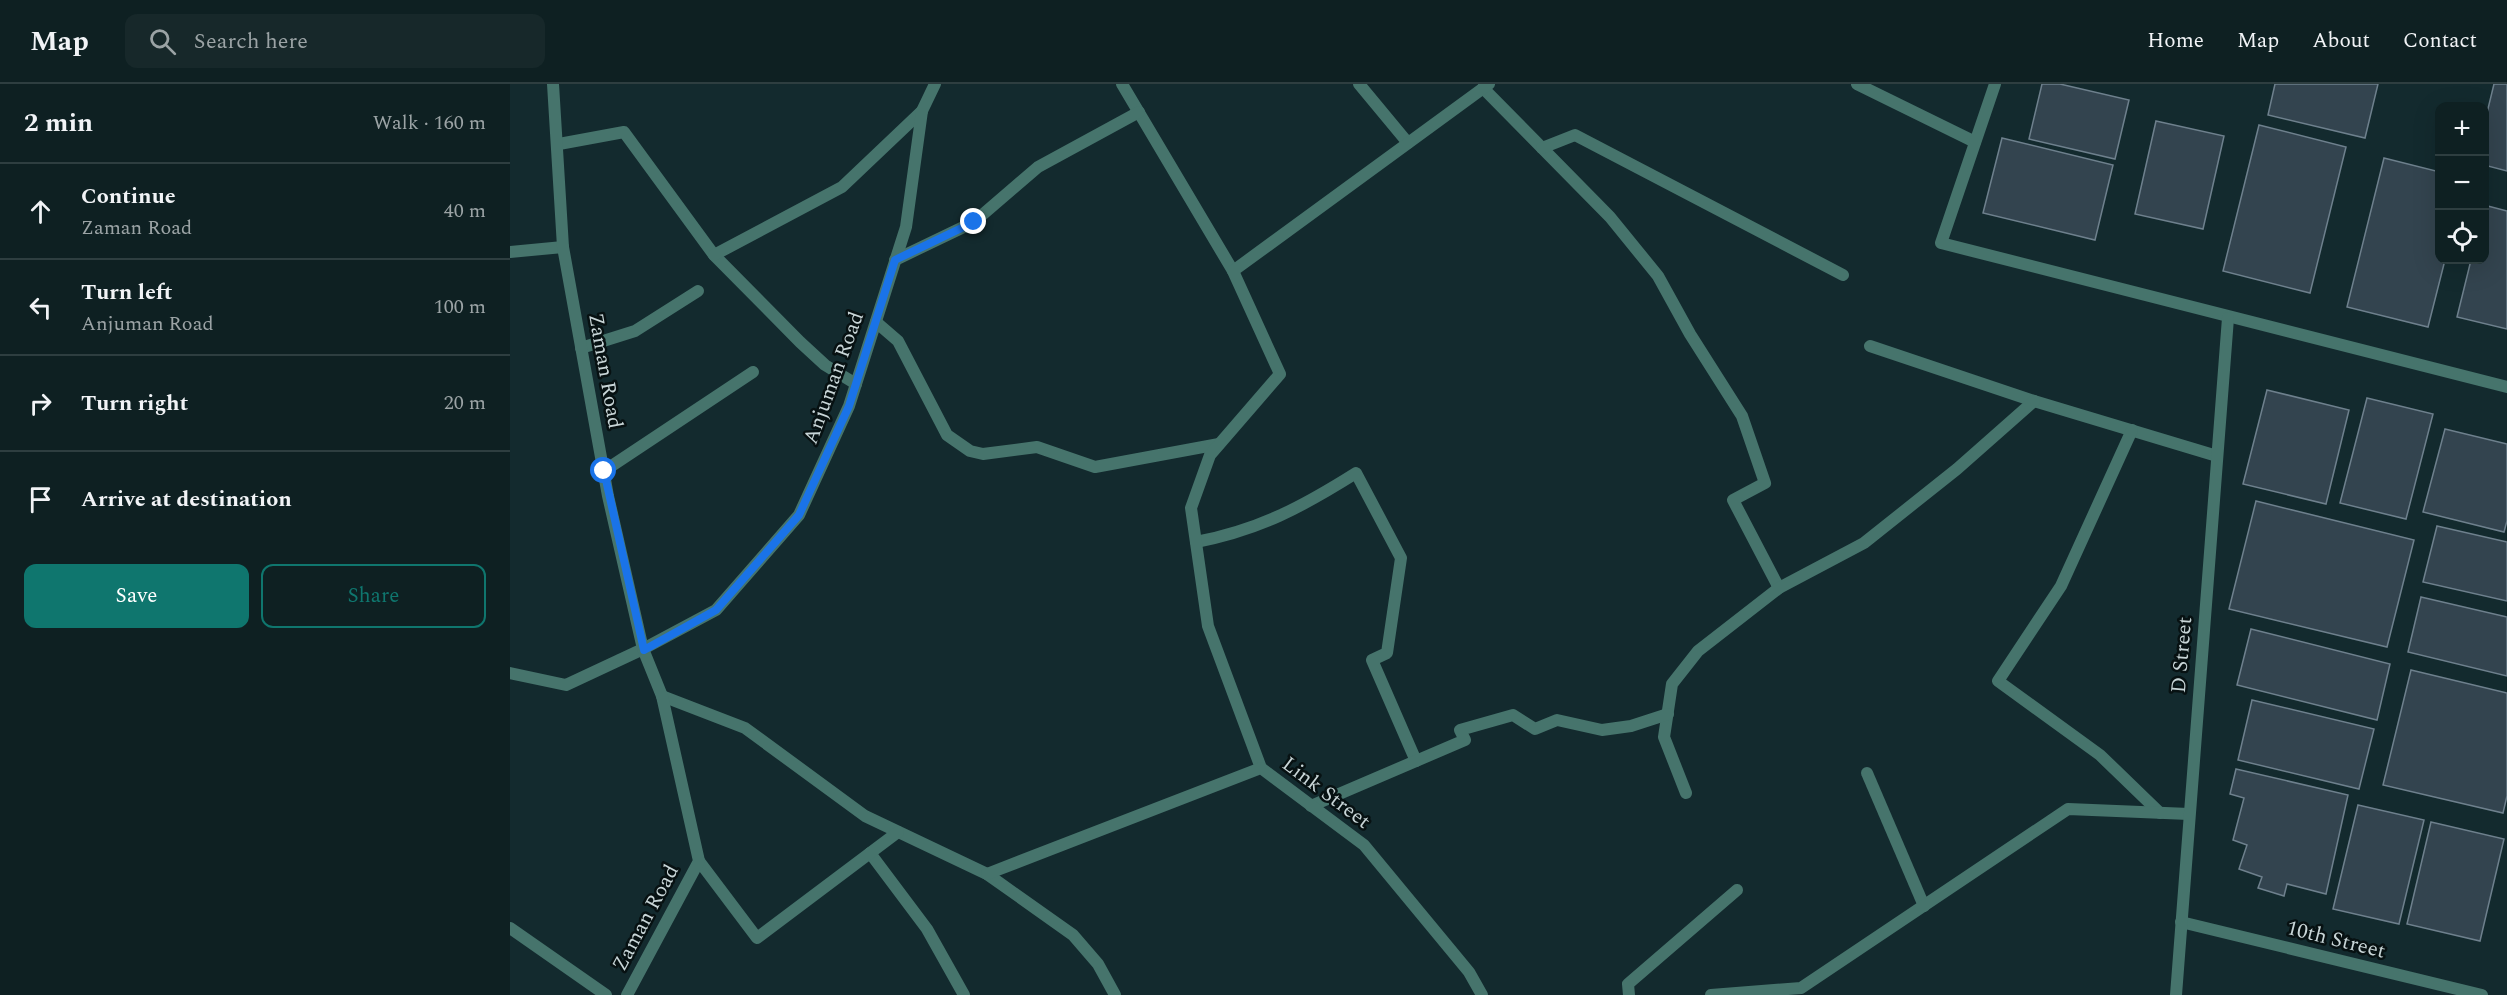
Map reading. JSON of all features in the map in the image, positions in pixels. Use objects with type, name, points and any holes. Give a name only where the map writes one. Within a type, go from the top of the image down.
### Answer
[{"type":"street","name":"Zaman Road","points":[[553,84],[559,144],[563,247],[604,471],[644,650],[662,696],[699,861],[627,995]]},
{"type":"street","name":"Anjuman Road","points":[[510,673],[566,685],[644,650],[716,610],[799,515],[849,406],[906,227],[922,111],[935,84]]},
{"type":"street","points":[[1122,84],[1233,272],[1280,374],[1210,455],[1191,508],[1208,626],[1261,768]]},
{"type":"street","points":[[1359,84],[1408,143]]},
{"type":"street","points":[[1857,84],[1975,142]]},
{"type":"street","points":[[1995,84],[1941,243],[2228,318],[2507,387]]},
{"type":"street","points":[[1233,272],[1486,86],[1542,148],[1610,217],[1658,276],[1690,334],[1742,416],[1765,483],[1733,500],[1779,588]]},
{"type":"street","points":[[714,255],[842,187],[922,111]]},
{"type":"street","points":[[895,260],[974,222],[1038,167],[1139,112]]},
{"type":"street","points":[[559,144],[624,132],[714,255],[825,365],[856,384]]},
{"type":"street","points":[[1542,148],[1575,135],[1843,275]]},
{"type":"street","points":[[510,252],[563,247]]},
{"type":"street","points":[[581,348],[635,331],[698,291]]},
{"type":"street","name":"D Street","points":[[2176,995],[2228,318]]},
{"type":"street","points":[[876,322],[898,340],[947,435],[970,451],[983,454],[1037,447],[1095,467],[1220,444]]},
{"type":"street","points":[[1870,346],[2034,401],[2217,456]]},
{"type":"street","points":[[604,471],[753,372]]},
{"type":"street","points":[[1686,793],[1664,737],[1672,684],[1698,651],[1779,588],[1864,543],[1957,469],[2034,401]]},
{"type":"street","points":[[2132,430],[2061,585],[1998,681],[2100,755],[2160,813]]},
{"type":"street","points":[[1196,542],[1236,534],[1299,508],[1356,473],[1401,558],[1387,653],[1372,660],[1416,761]]},
{"type":"street","points":[[662,696],[745,728],[865,816],[987,874],[1073,935],[1098,964],[1115,995]]},
{"type":"street","points":[[1311,806],[1465,740],[1460,730],[1513,715],[1535,729],[1557,720],[1602,730],[1631,726],[1668,714]]},
{"type":"street","name":"Link Street","points":[[987,874],[1261,768],[1364,845],[1469,972],[1482,995]]},
{"type":"street","points":[[1867,773],[1924,906]]},
{"type":"street","points":[[1711,995],[1801,988],[2068,809],[2189,814]]},
{"type":"street","points":[[699,861],[757,938],[898,832]]},
{"type":"street","points":[[870,853],[927,929],[964,995]]},
{"type":"street","points":[[1629,995],[1628,984],[1737,890]]},
{"type":"street","name":"10th Street","points":[[2181,922],[2482,995]]},
{"type":"street","points":[[510,928],[606,995]]},
{"type":"building","points":[[2042,84],[2060,84],[2129,100],[2115,159],[2029,139]]},
{"type":"building","points":[[2275,84],[2378,84],[2365,138],[2268,115]]},
{"type":"building","points":[[2494,84],[2507,84],[2507,171],[2489,166],[2489,104]]},
{"type":"building","points":[[2156,121],[2224,136],[2203,229],[2135,214]]},
{"type":"building","points":[[2259,125],[2346,147],[2310,293],[2223,271]]},
{"type":"building","points":[[2002,138],[2113,165],[2095,240],[1983,213]]},
{"type":"building","points":[[2384,158],[2435,171],[2435,264],[2444,264],[2428,327],[2347,307]]},
{"type":"building","points":[[2489,206],[2507,211],[2507,329],[2457,317],[2470,264],[2489,264]]},
{"type":"building","points":[[2267,390],[2349,410],[2326,504],[2243,484]]},
{"type":"building","points":[[2367,398],[2433,414],[2406,519],[2340,503]]},
{"type":"building","points":[[2445,429],[2507,444],[2507,521],[2504,532],[2423,512]]},
{"type":"building","points":[[2256,501],[2414,540],[2387,647],[2229,609]]},
{"type":"building","points":[[2437,526],[2507,542],[2507,601],[2423,582]]},
{"type":"building","points":[[2421,597],[2507,617],[2507,676],[2408,652]]},
{"type":"building","points":[[2251,629],[2390,664],[2377,720],[2237,685]]},
{"type":"building","points":[[2411,670],[2507,693],[2507,796],[2503,813],[2383,785]]},
{"type":"building","points":[[2252,700],[2374,729],[2359,789],[2238,760]]},
{"type":"building","points":[[2236,769],[2348,795],[2326,894],[2287,884],[2284,896],[2258,888],[2262,877],[2239,869],[2247,845],[2233,840],[2244,798],[2230,794]]},
{"type":"building","points":[[2358,805],[2424,820],[2399,924],[2333,909]]},
{"type":"building","points":[[2431,822],[2504,839],[2480,941],[2407,924]]},
{"type":"route","points":[[604,471],[644,650],[716,610],[799,515],[849,406],[895,260],[974,222]]}]
